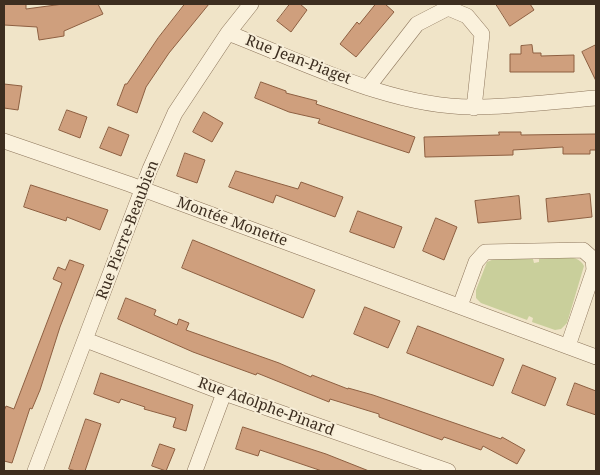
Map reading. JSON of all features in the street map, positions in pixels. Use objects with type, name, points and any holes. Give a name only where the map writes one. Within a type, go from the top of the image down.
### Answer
[{"type":"street","name":"Rue Pierre-Beaubien","points":[[35,471],[143,189],[175,113],[228,33],[251,4]]},
{"type":"street","name":"Rue Jean-Piaget","points":[[368,87],[417,24],[448,8],[467,16],[482,34],[474,108]]},
{"type":"street","name":"Rue Jean-Piaget","points":[[228,33],[368,87],[418,101],[474,108],[596,98]]},
{"type":"street","name":"Montée Monette","points":[[4,141],[24,146],[143,189],[596,356]]},
{"type":"street","points":[[460,306],[476,262],[485,252],[583,250],[591,256],[594,270],[568,346]]},
{"type":"street","name":"Rue Adolphe-Pinard","points":[[86,340],[224,393],[448,471]]},
{"type":"street","points":[[195,471],[224,393]]},
{"type":"green space","points":[[571,257],[581,262],[584,266],[567,323],[561,329],[555,330],[532,322],[533,318],[529,316],[527,320],[481,303],[476,298],[476,290],[487,262],[494,259],[533,259],[534,263],[539,262],[539,258]]},
{"type":"building","points":[[4,4],[26,4],[26,9],[63,4],[98,4],[103,14],[64,31],[64,36],[39,40],[37,27],[4,25]]},
{"type":"building","points":[[185,4],[209,4],[169,53],[146,87],[137,113],[117,105],[125,84],[127,84],[158,38]]},
{"type":"building","points":[[290,4],[300,4],[307,10],[291,32],[277,21]]},
{"type":"building","points":[[376,4],[385,4],[394,12],[356,57],[340,44],[357,22],[359,24]]},
{"type":"building","points":[[496,4],[530,4],[534,10],[510,26]]},
{"type":"building","points":[[532,45],[533,53],[541,53],[541,56],[574,55],[574,72],[510,72],[510,54],[521,54],[521,46]]},
{"type":"building","points":[[596,45],[596,81],[582,52]]},
{"type":"building","points":[[261,82],[286,91],[286,93],[317,101],[316,104],[415,137],[409,153],[318,123],[320,119],[289,112],[255,98]]},
{"type":"building","points":[[4,84],[22,86],[18,110],[4,108]]},
{"type":"building","points":[[67,110],[87,117],[80,138],[59,130]]},
{"type":"building","points":[[204,112],[223,123],[212,142],[193,132]]},
{"type":"building","points":[[109,127],[129,135],[121,156],[100,148]]},
{"type":"building","points":[[499,132],[521,132],[521,135],[596,134],[596,150],[590,150],[590,154],[563,154],[563,147],[513,150],[513,155],[425,157],[424,137],[499,135]]},
{"type":"building","points":[[185,153],[205,160],[197,183],[177,176]]},
{"type":"building","points":[[236,171],[298,189],[301,182],[343,197],[335,217],[276,195],[273,203],[229,187]]},
{"type":"building","points":[[31,185],[108,210],[100,230],[67,217],[66,221],[24,207]]},
{"type":"building","points":[[590,194],[592,217],[548,222],[546,199]]},
{"type":"building","points":[[519,196],[521,219],[478,223],[475,201]]},
{"type":"building","points":[[358,211],[402,227],[394,248],[350,232]]},
{"type":"building","points":[[436,218],[457,227],[444,260],[423,251]]},
{"type":"building","points":[[193,240],[315,290],[303,318],[182,268]]},
{"type":"building","points":[[70,260],[84,265],[60,327],[40,390],[32,409],[30,408],[12,463],[4,461],[4,411],[6,406],[14,409],[62,283],[53,279],[58,267],[65,270]]},
{"type":"building","points":[[126,298],[156,310],[154,315],[177,325],[179,319],[189,323],[186,330],[279,363],[311,377],[312,375],[348,389],[373,395],[501,439],[502,437],[525,450],[517,464],[483,446],[481,450],[444,437],[442,440],[379,417],[379,414],[330,399],[329,402],[257,373],[256,375],[193,352],[118,319]]},
{"type":"building","points":[[365,307],[400,321],[388,348],[354,334]]},
{"type":"building","points":[[418,326],[504,359],[493,386],[407,353]]},
{"type":"building","points":[[523,365],[556,378],[545,406],[512,393]]},
{"type":"building","points":[[101,373],[193,405],[186,431],[173,427],[176,418],[144,409],[145,407],[121,399],[119,403],[94,394]]},
{"type":"building","points":[[575,383],[596,391],[596,415],[567,405]]},
{"type":"building","points":[[86,419],[101,424],[85,471],[76,471],[69,469]]},
{"type":"building","points":[[243,427],[326,454],[369,471],[322,471],[260,450],[258,456],[236,449]]},
{"type":"building","points":[[160,444],[175,449],[166,471],[152,466]]}]
